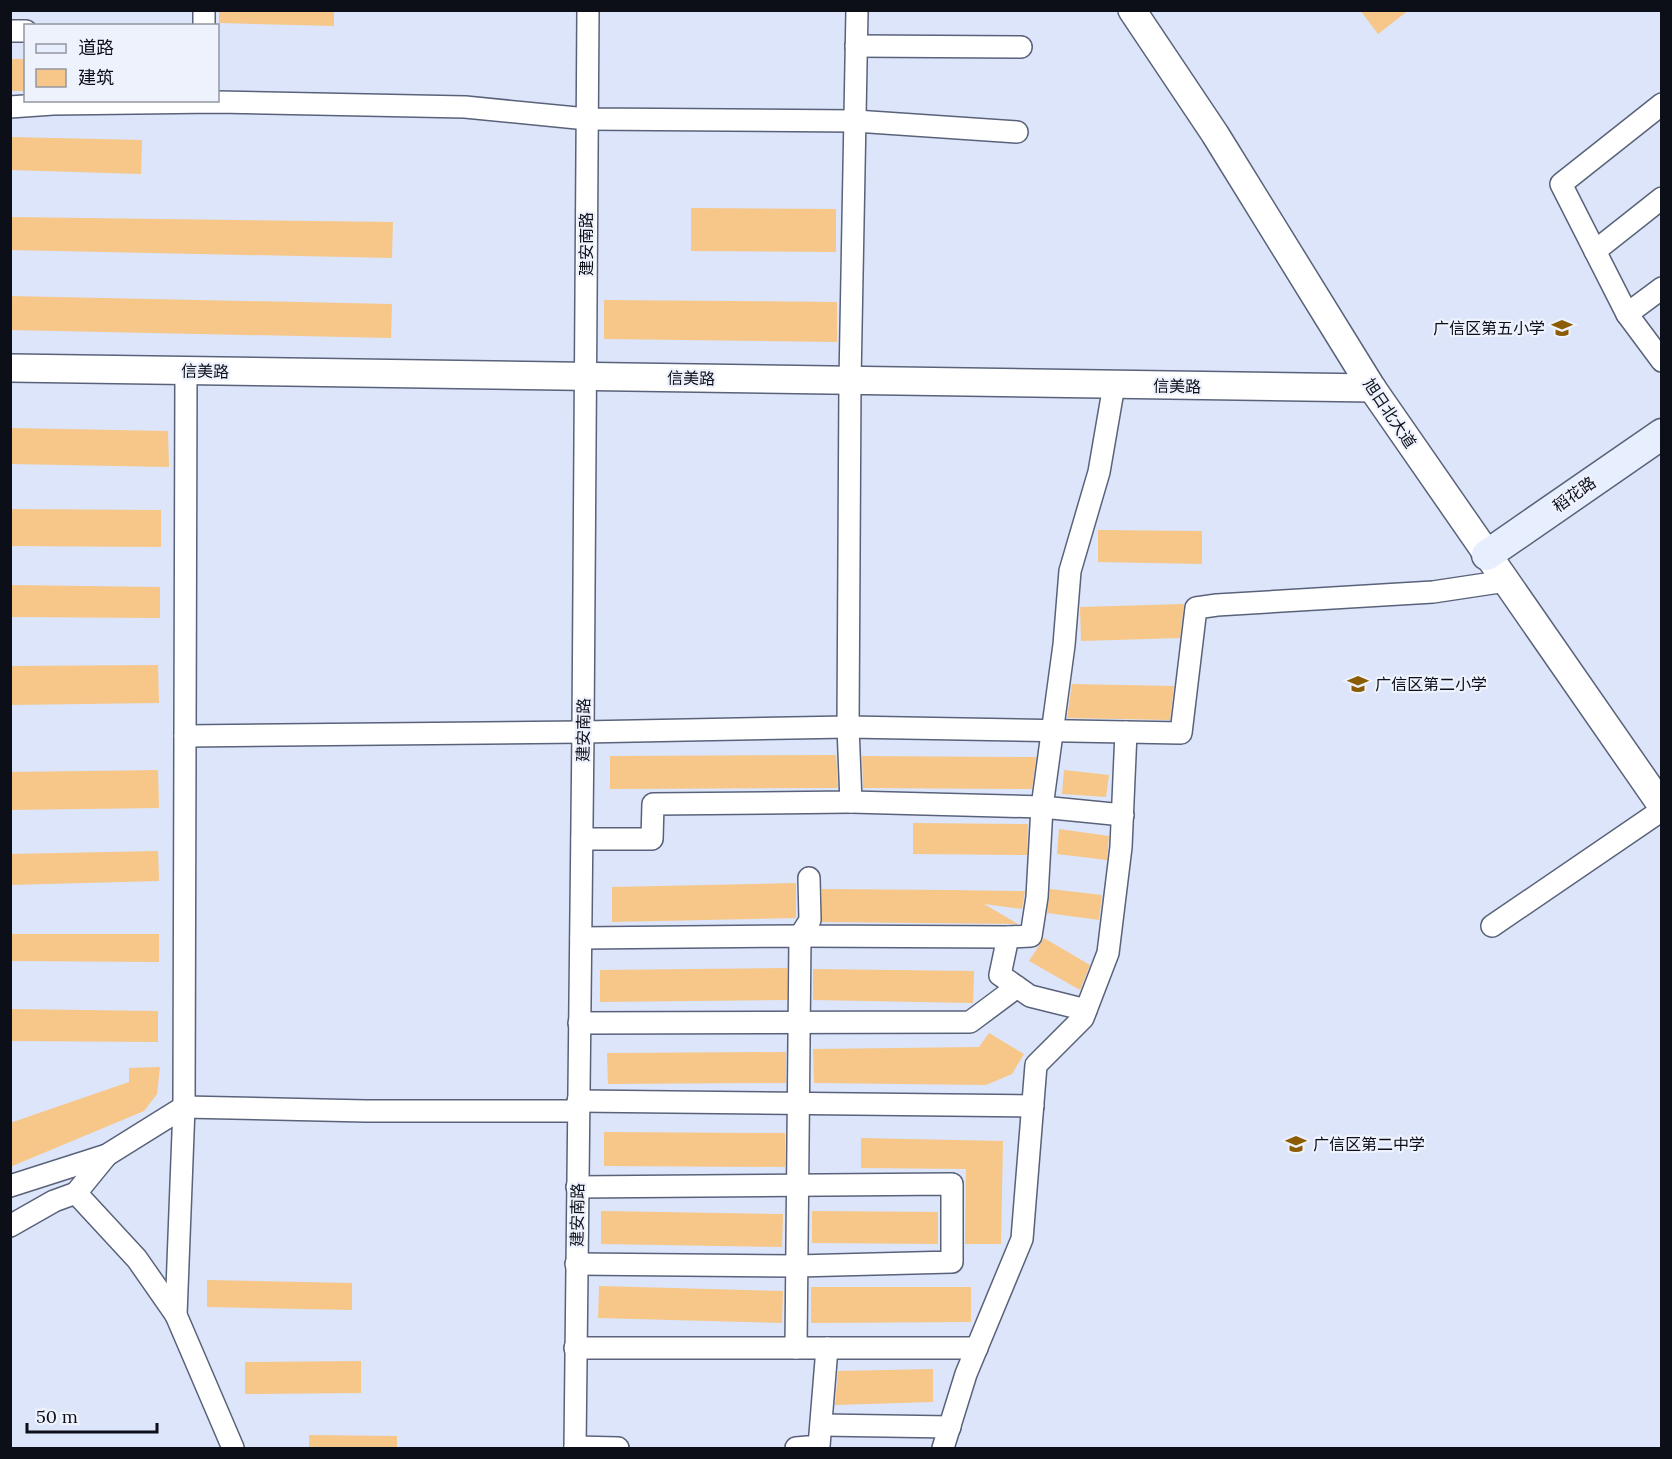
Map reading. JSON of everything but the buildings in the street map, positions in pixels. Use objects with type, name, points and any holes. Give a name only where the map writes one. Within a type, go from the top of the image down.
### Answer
[{"type":"main road","name":"稻花路","points":[[1487,555],[1662,434]]},
{"type":"street","name":"建安南路","points":[[575,1448],[588,10]]},
{"type":"street","points":[[851,802],[848,727],[850,381],[857,10]]},
{"type":"street","name":"旭日北大道","points":[[1132,10],[1215,134],[1372,388],[1662,808]]},
{"type":"street","points":[[856,46],[1021,47]]},
{"type":"street","points":[[10,107],[53,104],[217,102],[465,106],[587,119],[855,121],[1017,132]]},
{"type":"street","points":[[1662,104],[1561,184],[1627,314],[1662,362]]},
{"type":"street","points":[[1595,251],[1662,198]]},
{"type":"street","points":[[1627,314],[1662,288]]},
{"type":"street","name":"信美路","points":[[10,368],[1372,388]]},
{"type":"street","points":[[176,1315],[184,1107],[186,371]]},
{"type":"street","points":[[581,938],[1031,936],[1037,897],[1042,807],[1064,645],[1070,571],[1099,472],[1114,385]]},
{"type":"street","points":[[185,736],[848,727],[1180,733],[1196,608],[1217,604],[1433,592],[1506,581]]},
{"type":"street","points":[[943,1449],[966,1374],[1022,1239],[1036,1065],[1083,1018],[1108,953],[1121,847],[1126,732]]},
{"type":"street","points":[[582,839],[652,839],[653,804],[851,802],[1042,807],[1123,815]]},
{"type":"street","points":[[1492,926],[1662,808]]},
{"type":"street","points":[[796,1348],[800,936],[810,920],[809,878]]},
{"type":"street","points":[[1008,937],[1000,975],[1030,996],[1086,1010]]},
{"type":"street","points":[[579,1023],[970,1022],[1017,987]]},
{"type":"street","points":[[10,1186],[107,1155],[184,1107],[366,1111],[800,1103],[1033,1106]]},
{"type":"street","points":[[10,1226],[54,1201],[76,1192],[107,1155]]},
{"type":"street","points":[[576,1264],[797,1266],[952,1262],[952,1184],[577,1187]]},
{"type":"street","points":[[76,1192],[137,1259],[176,1315],[233,1449]]},
{"type":"street","points":[[575,1348],[977,1348]]},
{"type":"street","points":[[796,1449],[819,1446],[827,1348]]},
{"type":"street","points":[[822,1425],[950,1427]]},
{"type":"street","points":[[575,1448],[618,1449]]},
{"type":"place","name":"广信区第五小学","points":[[1562,328]]},
{"type":"place","name":"广信区第二小学","points":[[1358,684]]},
{"type":"place","name":"广信区第二中学","points":[[1296,1144]]}]
